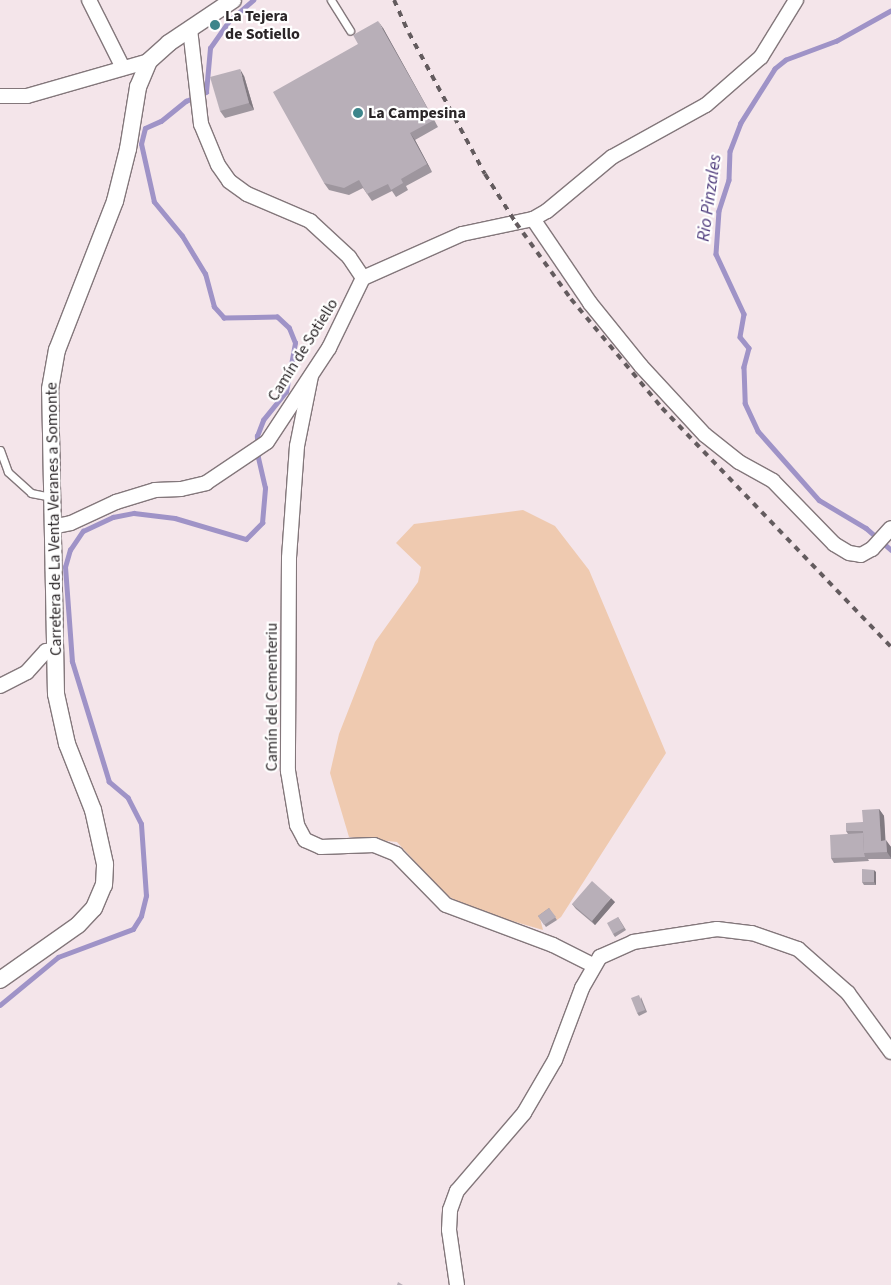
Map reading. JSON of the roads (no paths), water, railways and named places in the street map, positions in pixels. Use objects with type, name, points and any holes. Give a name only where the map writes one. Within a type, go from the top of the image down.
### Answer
[{"type":"street","points":[[89,0],[123,68]]},
{"type":"street","points":[[0,96],[34,95],[149,60],[233,0]]},
{"type":"street","points":[[190,29],[195,94],[201,124],[218,165],[229,181],[247,194],[310,221],[349,257],[363,278],[462,234],[533,220],[612,156],[706,105],[761,57],[796,0]]},
{"type":"street","name":"Carretera de La Venta Veranes a Somonte","points":[[0,980],[78,925],[94,908],[104,885],[105,864],[93,810],[66,744],[58,702],[55,650],[50,389],[57,350],[115,201],[128,149],[138,87],[149,60]]},
{"type":"street","points":[[533,220],[590,303],[687,418],[739,462],[773,480],[789,494],[834,544],[849,553],[861,555],[874,548],[889,530]]},
{"type":"street","name":"Camín de Sotiello","points":[[52,527],[71,523],[116,502],[155,490],[181,489],[206,483],[241,462],[267,442],[311,376],[354,301],[363,278]]},
{"type":"street","name":"Camín del Cementeriu","points":[[311,376],[297,446],[289,558],[288,771],[297,825],[305,840],[321,847],[374,845],[396,854],[446,905],[553,945],[593,965]]},
{"type":"street","points":[[0,686],[27,672],[46,651],[55,650]]},
{"type":"street","points":[[457,1285],[449,1230],[450,1210],[457,1191],[524,1113],[555,1060],[593,965],[600,957],[633,942],[718,929],[752,933],[798,949],[848,993],[891,1052]]},
{"type":"lane","points":[[331,0],[350,30]]},
{"type":"lane","points":[[0,450],[8,472],[31,493],[52,497]]},
{"type":"waterway","points":[[0,1005],[58,957],[133,929],[141,916],[146,896],[141,824],[128,798],[109,782],[72,662],[65,567],[70,550],[83,531],[113,517],[134,513],[175,518],[246,539],[262,523],[265,488],[258,458],[257,436],[263,420],[286,392],[295,343],[289,328],[277,317],[224,318],[214,307],[205,274],[182,236],[154,202],[141,144],[145,128],[161,121],[186,101],[206,92],[210,48],[229,21],[253,0]]},
{"type":"waterway","name":"Rio Pinzales","points":[[891,11],[837,41],[786,60],[775,69],[741,123],[730,151],[729,180],[719,211],[716,254],[744,314],[740,337],[749,348],[744,367],[745,403],[758,431],[819,500],[866,528],[891,550]]},
{"type":"railway","points":[[394,0],[409,33],[485,174],[516,223],[571,299],[662,408],[891,647]]},
{"type":"place","name":"La Tejera de Sotiello","points":[[215,25]]},
{"type":"place","name":"La Campesina","points":[[358,113]]}]
